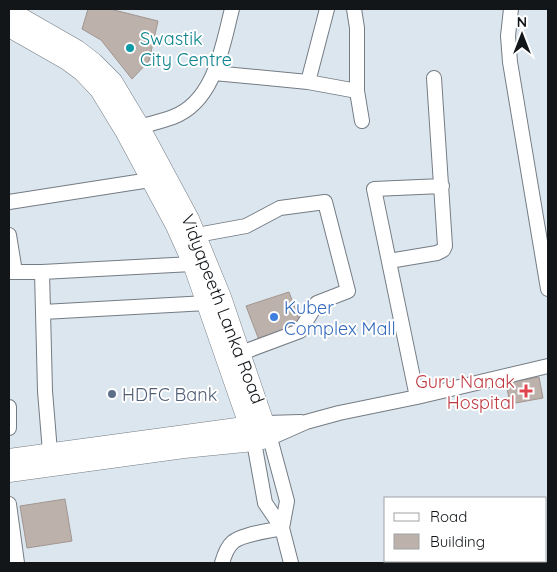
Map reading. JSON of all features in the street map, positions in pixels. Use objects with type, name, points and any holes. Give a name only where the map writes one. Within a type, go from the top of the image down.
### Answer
[{"type":"main road","name":"Vidyapeeth Lanka Road","points":[[9,10],[77,49],[94,62],[113,81],[150,180],[175,226],[192,264],[206,303],[260,432]]},
{"type":"main road","name":"Vidyapeeth Lanka Road","points":[[9,28],[67,61],[82,72],[132,128],[197,235],[242,353],[260,432]]},
{"type":"main road","points":[[9,458],[50,452],[260,432]]},
{"type":"main road","points":[[9,473],[184,449],[260,432]]},
{"type":"street","points":[[132,128],[174,117],[189,108],[203,93],[214,73],[232,9]]},
{"type":"street","points":[[308,82],[327,9]]},
{"type":"street","points":[[354,9],[357,28],[358,92],[362,121]]},
{"type":"street","points":[[511,9],[508,36],[510,62],[548,289]]},
{"type":"street","points":[[214,73],[308,82],[358,92]]},
{"type":"street","points":[[389,261],[437,253],[442,250],[446,241],[434,78]]},
{"type":"street","points":[[9,202],[150,180]]},
{"type":"street","points":[[417,397],[374,189],[442,186]]},
{"type":"street","points":[[197,235],[246,226],[280,208],[325,202],[348,291],[317,303],[300,331],[242,353]]},
{"type":"street","points":[[9,235],[12,272],[192,264]]},
{"type":"street","points":[[42,272],[45,391],[50,452]]},
{"type":"street","points":[[43,312],[206,303]]},
{"type":"street","points":[[260,432],[548,366]]},
{"type":"street","points":[[9,407],[9,428]]},
{"type":"street","name":"Vidyapeeth Lanka Road","points":[[260,432],[287,501],[282,528]]},
{"type":"street","name":"Vidyapeeth Lanka Road","points":[[260,432],[265,503],[282,528],[291,563]]},
{"type":"street","points":[[9,504],[16,563]]},
{"type":"street","points":[[222,563],[227,549],[232,542],[282,528]]},
{"type":"building","name":"Swastik City Centre","points":[[88,9],[110,9],[158,21],[149,61],[132,79],[101,40],[82,29]]},
{"type":"building","name":"Kuber Complex Mall","points":[[289,292],[302,327],[259,340],[246,306]]},
{"type":"building","points":[[539,377],[543,398],[510,404],[506,383]]},
{"type":"building","points":[[65,499],[72,541],[27,548],[20,506]]},
{"type":"place","name":"Swastik City Centre","points":[[130,48]]},
{"type":"place","name":"Kuber Complex Mall","points":[[274,317]]},
{"type":"place","name":"Guru Nanak Hospital","points":[[526,391]]},
{"type":"place","name":"HDFC Bank","points":[[112,394]]}]
